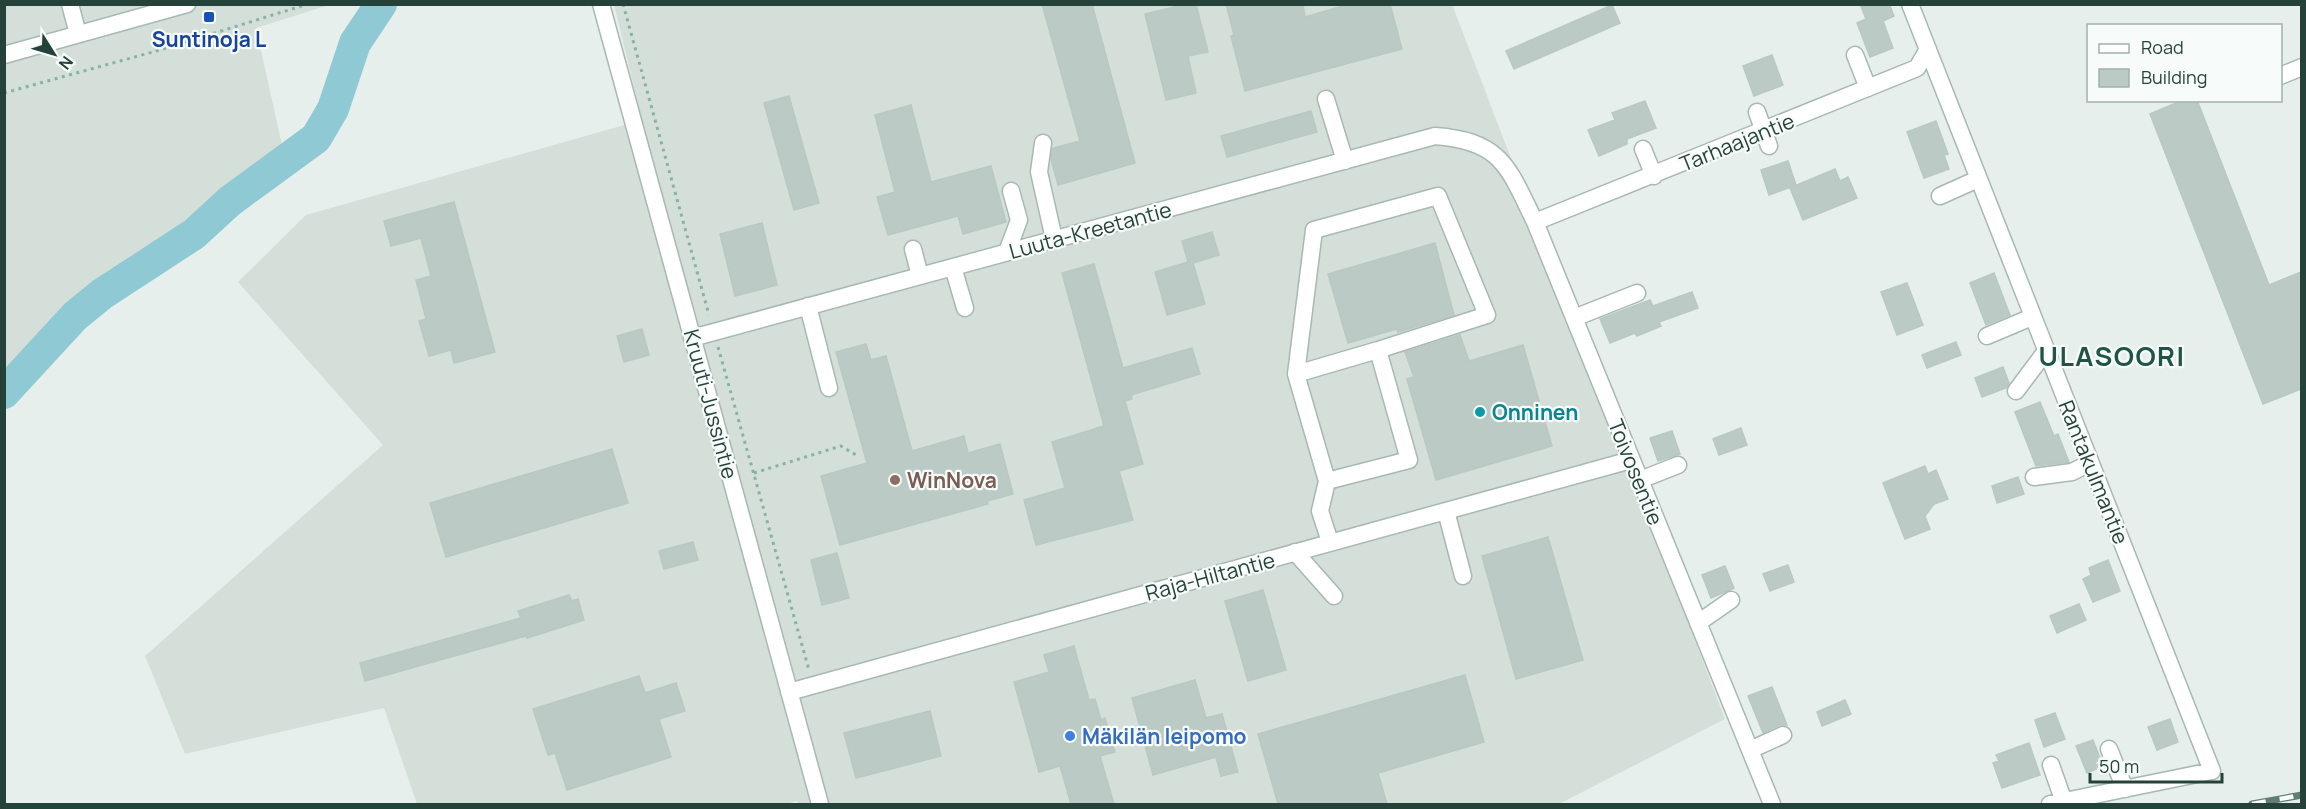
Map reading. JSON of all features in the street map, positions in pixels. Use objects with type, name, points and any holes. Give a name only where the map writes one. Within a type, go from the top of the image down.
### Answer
[{"type":"street","points":[[70,4],[78,34]]},
{"type":"street","points":[[5,50],[78,34],[187,4]]},
{"type":"street","name":"Kruuti-Jussintie","points":[[601,4],[820,804]]},
{"type":"street","name":"Rantakulmantie","points":[[1910,4],[2212,771],[2125,789]]},
{"type":"street","name":"Tarhaajantie","points":[[1535,222],[1654,176],[1767,138],[1868,88],[1917,68],[1928,49]]},
{"type":"street","points":[[1855,55],[1868,88]]},
{"type":"street","points":[[2282,75],[2301,67]]},
{"type":"street","points":[[1326,99],[1345,160]]},
{"type":"street","points":[[1756,112],[1767,138]]},
{"type":"street","name":"Luuta-Kreetantie","points":[[692,338],[1435,136],[1466,138],[1487,148]]},
{"type":"street","points":[[1043,143],[1039,172],[1054,239]]},
{"type":"street","name":"Toivosentie","points":[[1487,148],[1510,172],[1535,222],[1772,804]]},
{"type":"street","points":[[1643,149],[1654,176]]},
{"type":"street","points":[[1940,196],[1978,179]]},
{"type":"street","points":[[1007,252],[1019,220],[1011,190]]},
{"type":"street","points":[[1296,374],[1487,315],[1438,196],[1314,230],[1296,374],[1327,481],[1320,511],[1330,542]]},
{"type":"street","points":[[913,249],[920,276]]},
{"type":"street","points":[[953,267],[965,308]]},
{"type":"street","points":[[1574,318],[1636,293]]},
{"type":"street","points":[[808,306],[829,388]]},
{"type":"street","points":[[1987,336],[2032,317]]},
{"type":"street","points":[[1327,481],[1408,460],[1378,350]]},
{"type":"street","points":[[2016,391],[2046,351]]},
{"type":"street","name":"Raja-Hiltantie","points":[[789,692],[1631,460]]},
{"type":"street","points":[[2034,477],[2072,472],[2090,463]]},
{"type":"street","points":[[1640,480],[1678,465]]},
{"type":"street","points":[[1446,511],[1463,576]]},
{"type":"street","points":[[1295,552],[1334,596]]},
{"type":"street","points":[[1698,623],[1731,600]]},
{"type":"street","points":[[1750,750],[1783,735]]},
{"type":"street","points":[[2051,765],[2057,803],[2125,789],[2109,749]]},
{"type":"path","points":[[4,93],[160,50],[308,4]]},
{"type":"path","points":[[754,473],[841,446],[856,455]]},
{"type":"shaded area","points":[[1452,4],[1725,719],[1559,804],[799,804],[797,801],[786,804],[417,804],[384,708],[185,754],[145,656],[383,445],[238,282],[306,215],[642,120],[614,5]]},
{"type":"shaded area","points":[[5,5],[329,5],[256,28],[284,154],[47,336],[5,394]]},
{"type":"building","points":[[1042,4],[1092,4],[1135,163],[1058,185],[1051,159],[1053,148],[1080,141]]},
{"type":"building","points":[[1196,4],[1208,52],[1188,56],[1196,93],[1166,100],[1145,14]]},
{"type":"building","points":[[1226,4],[1303,4],[1305,17],[1350,4],[1390,4],[1402,49],[1245,91],[1231,36],[1234,35]]},
{"type":"building","points":[[1860,4],[1889,4],[1894,16],[1883,21],[1893,48],[1870,57],[1857,23],[1866,19]]},
{"type":"building","points":[[1612,5],[1620,23],[1514,69],[1506,51]]},
{"type":"building","points":[[1772,55],[1783,85],[1754,96],[1743,66]]},
{"type":"building","points":[[789,96],[819,203],[794,210],[764,103]]},
{"type":"building","points":[[1645,101],[1656,128],[1627,139],[1627,144],[1599,156],[1588,130],[1615,120],[1612,113]]},
{"type":"building","points":[[2178,102],[2198,102],[2269,285],[2301,272],[2301,389],[2263,404],[2150,114]]},
{"type":"building","points":[[911,105],[931,182],[991,166],[1006,222],[963,234],[958,216],[888,235],[877,197],[895,192],[875,115]]},
{"type":"building","points":[[1311,111],[1317,132],[1227,157],[1221,136]]},
{"type":"building","points":[[1936,121],[1948,154],[1944,155],[1949,169],[1924,178],[1907,132]]},
{"type":"building","points":[[1788,161],[1796,185],[1769,195],[1761,170]]},
{"type":"building","points":[[1835,169],[1840,181],[1848,177],[1857,198],[1803,220],[1790,188]]},
{"type":"building","points":[[454,202],[495,352],[454,363],[451,350],[429,356],[419,321],[426,319],[416,280],[431,276],[421,238],[391,246],[384,221]]},
{"type":"building","points":[[762,223],[777,285],[735,296],[720,234]]},
{"type":"building","points":[[1212,232],[1219,255],[1193,263],[1205,304],[1167,315],[1155,272],[1188,262],[1182,241]]},
{"type":"building","points":[[1435,243],[1454,315],[1398,332],[1397,329],[1348,343],[1328,274]]},
{"type":"building","points":[[1094,264],[1123,368],[1192,348],[1200,374],[1131,395],[1132,399],[1125,401],[1143,464],[1119,471],[1133,520],[1036,545],[1024,500],[1065,488],[1052,442],[1104,426],[1062,273]]},
{"type":"building","points":[[1994,273],[2010,315],[1986,325],[1970,283]]},
{"type":"building","points":[[1907,283],[1923,325],[1897,335],[1881,292]]},
{"type":"building","points":[[1692,292],[1698,308],[1659,322],[1661,326],[1637,336],[1635,333],[1610,343],[1600,319],[1650,300],[1653,306]]},
{"type":"building","points":[[642,329],[649,355],[624,362],[617,336]]},
{"type":"building","name":"Onninen","points":[[1460,335],[1469,361],[1523,345],[1552,446],[1436,480],[1407,379],[1414,377],[1405,352]]},
{"type":"building","points":[[1956,342],[1961,355],[1927,368],[1922,355]]},
{"type":"building","points":[[866,344],[871,360],[886,356],[912,451],[964,436],[968,453],[1000,444],[1013,494],[987,501],[988,504],[840,545],[821,476],[867,463],[836,352]]},
{"type":"building","points":[[2003,367],[2009,383],[2006,388],[1982,397],[1975,378]]},
{"type":"building","points":[[2040,402],[2054,436],[2058,434],[2069,462],[2036,466],[2015,412]]},
{"type":"building","points":[[1741,428],[1747,445],[1719,455],[1713,439]]},
{"type":"building","points":[[1672,431],[1680,454],[1658,461],[1650,438]]},
{"type":"building","points":[[612,449],[628,503],[446,557],[430,503]]},
{"type":"building","points":[[1925,466],[1928,474],[1936,470],[1948,499],[1934,504],[1925,516],[1930,529],[1905,539],[1883,483]]},
{"type":"building","points":[[2018,477],[2024,494],[1997,503],[1992,486]]},
{"type":"building","points":[[1548,537],[1583,660],[1516,679],[1482,556]]},
{"type":"building","points":[[693,542],[698,560],[664,569],[659,551]]},
{"type":"building","points":[[837,553],[849,598],[822,605],[811,560]]},
{"type":"building","points":[[2108,560],[2120,591],[2093,602],[2083,579],[2091,575],[2089,568]]},
{"type":"building","points":[[1788,565],[1794,582],[1770,591],[1763,574]]},
{"type":"building","points":[[1725,566],[1734,588],[1711,598],[1702,575]]},
{"type":"building","points":[[1263,590],[1286,670],[1248,681],[1225,601]]},
{"type":"building","points":[[569,595],[572,601],[578,599],[584,620],[527,638],[526,636],[365,681],[360,663],[521,618],[518,611]]},
{"type":"building","points":[[2079,604],[2086,620],[2057,633],[2050,616]]},
{"type":"building","name":"Mäkilän leipomo","points":[[1074,646],[1089,700],[1095,699],[1101,720],[1105,718],[1115,752],[1100,756],[1114,804],[1071,804],[1060,766],[1039,772],[1014,682],[1049,672],[1044,655]]},
{"type":"building","points":[[1465,675],[1484,742],[1378,773],[1387,804],[1278,804],[1258,734]]},
{"type":"building","points":[[639,676],[645,693],[676,683],[685,711],[659,719],[671,757],[567,790],[555,753],[548,755],[533,709]]},
{"type":"building","points":[[1195,680],[1206,718],[1222,714],[1238,772],[1221,776],[1216,757],[1153,775],[1132,698]]},
{"type":"building","points":[[1772,687],[1787,725],[1779,725],[1763,733],[1748,696]]},
{"type":"building","points":[[1845,700],[1851,714],[1822,726],[1817,712]]},
{"type":"building","points":[[930,711],[941,756],[856,778],[844,733]]},
{"type":"building","points":[[2055,713],[2065,739],[2044,747],[2035,720]]},
{"type":"building","points":[[2170,719],[2178,742],[2157,750],[2148,727]]},
{"type":"building","points":[[2093,740],[2103,766],[2087,773],[2076,746]]},
{"type":"building","points":[[2029,743],[2040,775],[2002,788],[1993,763],[1999,761],[1996,755]]},
{"type":"waterway","points":[[4,393],[75,316],[102,294],[194,234],[230,201],[316,138],[333,109],[355,43],[381,4]]},
{"type":"railway","points":[[2252,804],[2302,795]]},
{"type":"place","name":"Suntinoja L","points":[[209,17]]},
{"type":"place","name":"Onninen","points":[[1480,412]]},
{"type":"place","name":"WinNova","points":[[895,480]]},
{"type":"place","name":"Mäkilän leipomo","points":[[1070,736]]},
{"type":"district","name":"ULASOORI","points":[[2112,355]]}]
